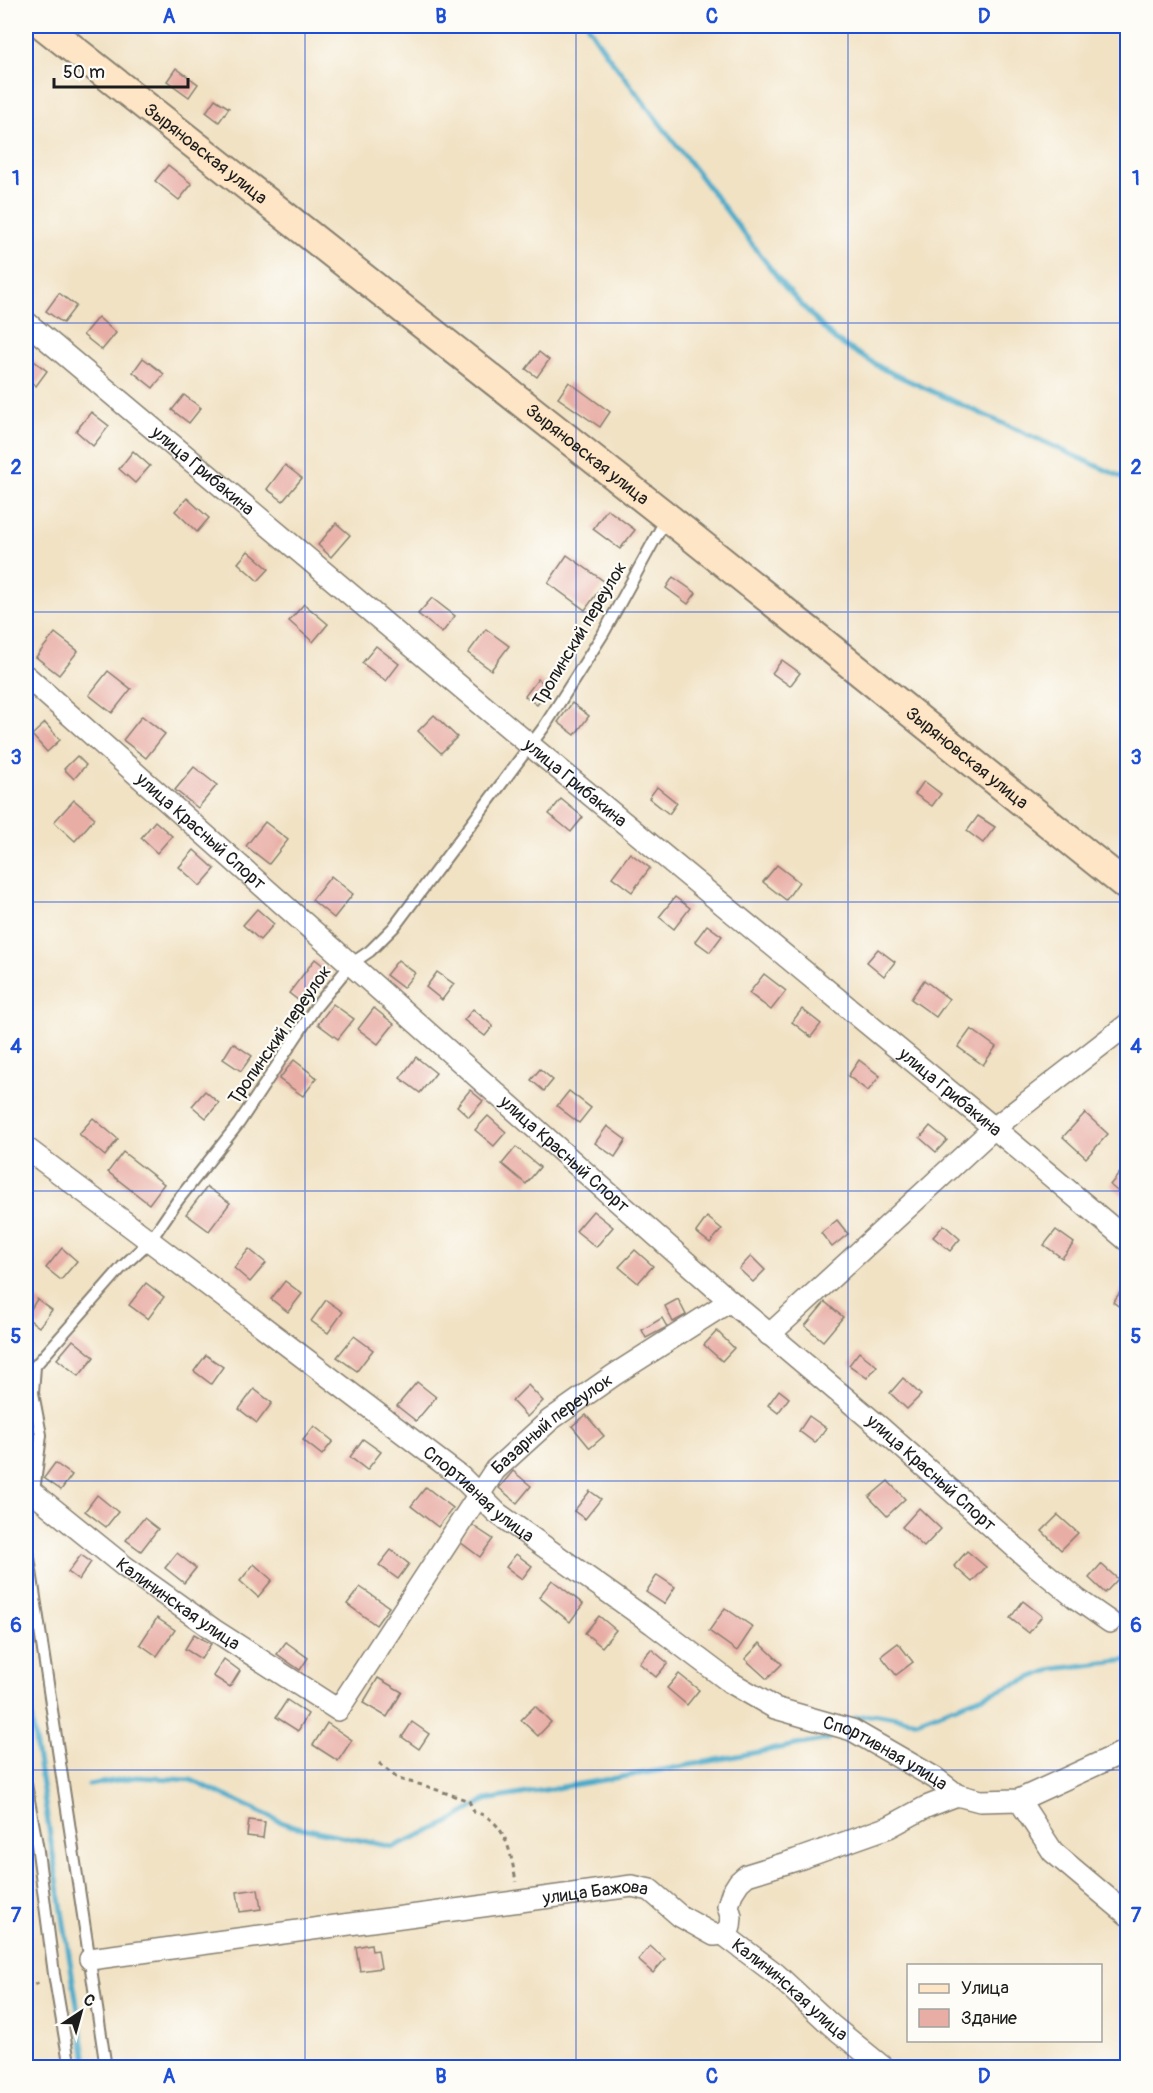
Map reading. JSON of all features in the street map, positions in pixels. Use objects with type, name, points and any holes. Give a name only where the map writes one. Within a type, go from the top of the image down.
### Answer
[{"type":"street","name":"Зыряновская улица","points":[[44,26],[667,517],[1128,887]]},
{"type":"street","name":"улица Грибакина","points":[[26,322],[531,746],[1128,1241]]},
{"type":"street","name":"улица Красный Спорт","points":[[26,676],[730,1301],[882,1429],[1035,1565],[1110,1622]]},
{"type":"street","points":[[769,1335],[994,1128],[1128,1024]]},
{"type":"street","name":"Спортивная улица","points":[[26,1148],[451,1470],[479,1494],[497,1514],[653,1624],[730,1682],[775,1708],[845,1727],[935,1778],[957,1796]]},
{"type":"street","name":"Базарный переулок","points":[[338,1710],[495,1470],[549,1420],[614,1375],[730,1301]]},
{"type":"street","name":"Калининская улица","points":[[30,1489],[124,1566],[214,1630],[338,1710]]},
{"type":"street","points":[[723,1934],[730,1927],[731,1916],[728,1906],[732,1893],[747,1875],[889,1827],[926,1807],[957,1796],[980,1801],[1019,1800],[1128,1750]]},
{"type":"street","points":[[1019,1800],[1053,1852],[1128,1915]]},
{"type":"street","name":"улица Бажова","points":[[90,1959],[632,1886],[650,1890],[680,1917],[714,1935],[723,1934]]},
{"type":"street","name":"Калининская улица","points":[[723,1934],[776,1974],[831,2025],[884,2067]]},
{"type":"lane","name":"Тропинский переулок","points":[[30,1489],[41,1435],[33,1393],[35,1366],[122,1267],[150,1240],[178,1200],[239,1123],[315,1008],[351,964],[370,951],[394,927],[531,746],[603,634],[667,517]]},
{"type":"lane","points":[[26,1538],[106,2067]]},
{"type":"lane","points":[[26,1784],[70,2067]]},
{"type":"path","points":[[379,1763],[398,1779],[469,1801],[474,1812],[491,1820],[504,1835],[511,1851],[520,1901]]},
{"type":"building","points":[[176,68],[198,84],[189,97],[167,81]]},
{"type":"building","points":[[215,99],[229,108],[219,122],[206,112]]},
{"type":"building","points":[[168,165],[192,184],[179,200],[155,181]]},
{"type":"building","points":[[59,293],[76,306],[63,323],[46,311]]},
{"type":"building","points":[[98,317],[116,333],[102,350],[83,335]]},
{"type":"building","points":[[539,352],[549,360],[537,377],[526,369]]},
{"type":"building","points":[[30,358],[47,371],[36,386],[26,378],[26,364]]},
{"type":"building","points":[[143,358],[164,374],[153,388],[133,372]]},
{"type":"building","points":[[569,382],[610,412],[600,427],[558,398]]},
{"type":"building","points":[[184,395],[201,408],[189,423],[172,410]]},
{"type":"building","points":[[91,412],[109,426],[93,446],[76,431]]},
{"type":"building","points":[[133,451],[150,466],[135,483],[119,469]]},
{"type":"building","points":[[285,465],[302,478],[283,501],[267,489]]},
{"type":"building","points":[[187,498],[209,518],[197,532],[175,511]]},
{"type":"building","points":[[607,509],[635,530],[620,549],[593,529]]},
{"type":"building","points":[[336,523],[350,535],[331,557],[318,545]]},
{"type":"building","points":[[248,551],[269,569],[258,581],[238,563]]},
{"type":"building","points":[[567,555],[605,582],[585,610],[548,583]]},
{"type":"building","points":[[673,577],[696,593],[688,604],[666,588]]},
{"type":"building","points":[[432,598],[455,616],[442,633],[418,614]]},
{"type":"building","points":[[304,604],[328,624],[313,642],[289,621]]},
{"type":"building","points":[[486,629],[509,646],[491,670],[468,653]]},
{"type":"building","points":[[55,633],[78,651],[59,675],[36,657]]},
{"type":"building","points":[[376,646],[399,664],[386,681],[362,663]]},
{"type":"building","points":[[782,660],[800,673],[790,686],[772,673]]},
{"type":"building","points":[[108,671],[131,689],[112,713],[89,695]]},
{"type":"building","points":[[538,679],[550,688],[537,705],[525,696]]},
{"type":"building","points":[[572,703],[589,716],[575,735],[558,722]]},
{"type":"building","points":[[434,715],[457,737],[441,753],[418,731]]},
{"type":"building","points":[[142,716],[165,734],[146,758],[123,740]]},
{"type":"building","points":[[45,723],[60,740],[47,752],[32,735]]},
{"type":"building","points":[[77,756],[86,765],[74,779],[64,769]]},
{"type":"building","points":[[194,767],[217,785],[198,808],[175,790]]},
{"type":"building","points":[[924,781],[941,794],[932,806],[915,794]]},
{"type":"building","points":[[657,787],[677,803],[669,814],[649,798]]},
{"type":"building","points":[[561,799],[583,817],[571,832],[549,814]]},
{"type":"building","points":[[74,800],[95,818],[75,841],[54,822]]},
{"type":"building","points":[[978,816],[995,827],[983,843],[967,831]]},
{"type":"building","points":[[155,821],[172,836],[157,853],[141,838]]},
{"type":"building","points":[[265,822],[288,840],[269,864],[246,846]]},
{"type":"building","points":[[194,850],[215,869],[200,886],[179,867]]},
{"type":"building","points":[[630,853],[650,868],[632,892],[612,877]]},
{"type":"building","points":[[777,865],[799,882],[786,900],[763,882]]},
{"type":"building","points":[[331,876],[353,894],[334,918],[312,900]]},
{"type":"building","points":[[675,897],[690,908],[674,929],[659,917]]},
{"type":"building","points":[[257,909],[274,924],[260,940],[243,925]]},
{"type":"building","points":[[707,925],[722,936],[710,952],[695,941]]},
{"type":"building","points":[[878,949],[895,962],[884,976],[867,962]]},
{"type":"building","points":[[315,959],[330,971],[303,1004],[289,993]]},
{"type":"building","points":[[398,960],[415,973],[403,988],[386,975]]},
{"type":"building","points":[[437,972],[454,984],[442,1000],[426,987]]},
{"type":"building","points":[[764,974],[786,991],[771,1010],[749,993]]},
{"type":"building","points":[[924,980],[949,999],[936,1017],[911,999]]},
{"type":"building","points":[[333,1004],[354,1019],[338,1039],[318,1024]]},
{"type":"building","points":[[374,1008],[394,1024],[378,1044],[358,1029]]},
{"type":"building","points":[[473,1009],[493,1026],[485,1036],[464,1020]]},
{"type":"building","points":[[802,1009],[821,1024],[811,1037],[792,1022]]},
{"type":"building","points":[[971,1029],[996,1047],[983,1065],[958,1047]]},
{"type":"building","points":[[233,1043],[252,1056],[241,1071],[223,1059]]},
{"type":"building","points":[[416,1057],[436,1073],[420,1093],[400,1078]]},
{"type":"building","points":[[294,1060],[317,1078],[303,1096],[279,1079]]},
{"type":"building","points":[[859,1060],[880,1076],[868,1091],[848,1076]]},
{"type":"building","points":[[540,1069],[553,1080],[544,1091],[531,1080]]},
{"type":"building","points":[[470,1090],[483,1101],[469,1117],[457,1106]]},
{"type":"building","points":[[205,1091],[219,1103],[206,1118],[192,1106]]},
{"type":"building","points":[[569,1091],[591,1108],[579,1123],[557,1106]]},
{"type":"building","points":[[1085,1113],[1108,1134],[1086,1158],[1063,1137]]},
{"type":"building","points":[[488,1116],[506,1132],[494,1146],[475,1130]]},
{"type":"building","points":[[93,1118],[118,1139],[105,1156],[79,1134]]},
{"type":"building","points":[[607,1126],[626,1140],[615,1157],[595,1143]]},
{"type":"building","points":[[930,1126],[947,1140],[936,1152],[920,1138]]},
{"type":"building","points":[[516,1147],[540,1167],[526,1184],[502,1164]]},
{"type":"building","points":[[123,1152],[164,1184],[149,1204],[108,1172]]},
{"type":"building","points":[[1123,1169],[1128,1172],[1128,1200],[1110,1185]]},
{"type":"building","points":[[207,1187],[230,1203],[209,1231],[186,1214]]},
{"type":"building","points":[[593,1211],[613,1227],[596,1247],[576,1231]]},
{"type":"building","points":[[707,1217],[722,1229],[710,1243],[696,1232]]},
{"type":"building","points":[[837,1220],[848,1234],[832,1247],[821,1233]]},
{"type":"building","points":[[944,1225],[960,1239],[950,1251],[933,1237]]},
{"type":"building","points":[[1056,1230],[1074,1243],[1062,1258],[1044,1245]]},
{"type":"building","points":[[62,1248],[77,1261],[61,1280],[46,1268]]},
{"type":"building","points":[[249,1249],[266,1263],[250,1282],[234,1268]]},
{"type":"building","points":[[635,1250],[653,1266],[638,1283],[619,1267]]},
{"type":"building","points":[[751,1256],[765,1270],[753,1282],[739,1269]]},
{"type":"building","points":[[285,1281],[302,1294],[288,1312],[271,1299]]},
{"type":"building","points":[[146,1283],[164,1297],[148,1319],[129,1305]]},
{"type":"building","points":[[1124,1287],[1128,1290],[1128,1313],[1113,1302]]},
{"type":"building","points":[[37,1299],[52,1310],[39,1327],[26,1317]]},
{"type":"building","points":[[678,1299],[686,1315],[673,1322],[665,1306]]},
{"type":"building","points":[[326,1300],[343,1312],[328,1333],[311,1321]]},
{"type":"building","points":[[825,1302],[843,1317],[823,1341],[805,1326]]},
{"type":"building","points":[[662,1318],[667,1327],[646,1338],[642,1330]]},
{"type":"building","points":[[717,1331],[734,1348],[722,1361],[704,1345]]},
{"type":"building","points":[[354,1336],[373,1350],[357,1371],[337,1357]]},
{"type":"building","points":[[73,1340],[94,1357],[79,1376],[57,1359]]},
{"type":"building","points":[[859,1352],[877,1366],[867,1378],[849,1365]]},
{"type":"building","points":[[206,1355],[223,1367],[211,1384],[194,1371]]},
{"type":"building","points":[[903,1378],[921,1395],[907,1409],[890,1393]]},
{"type":"building","points":[[417,1382],[436,1397],[416,1421],[397,1406]]},
{"type":"building","points":[[528,1385],[543,1401],[527,1417],[512,1401]]},
{"type":"building","points":[[254,1389],[272,1403],[257,1423],[239,1409]]},
{"type":"building","points":[[779,1390],[789,1398],[778,1413],[768,1405]]},
{"type":"building","points":[[586,1415],[604,1436],[590,1448],[572,1426]]},
{"type":"building","points":[[809,1416],[826,1428],[815,1443],[799,1431]]},
{"type":"building","points":[[314,1426],[333,1441],[322,1455],[303,1440]]},
{"type":"building","points":[[363,1439],[381,1452],[367,1470],[350,1457]]},
{"type":"building","points":[[55,1463],[72,1475],[61,1490],[44,1478]]},
{"type":"building","points":[[513,1471],[531,1486],[517,1503],[499,1488]]},
{"type":"building","points":[[888,1481],[905,1499],[887,1516],[869,1497]]},
{"type":"building","points":[[426,1487],[453,1508],[438,1527],[411,1506]]},
{"type":"building","points":[[590,1491],[601,1499],[585,1519],[574,1511]]},
{"type":"building","points":[[97,1495],[118,1512],[106,1527],[85,1511]]},
{"type":"building","points":[[919,1508],[941,1529],[924,1547],[902,1527]]},
{"type":"building","points":[[1058,1515],[1078,1533],[1061,1550],[1042,1531]]},
{"type":"building","points":[[144,1518],[158,1529],[141,1551],[126,1540]]},
{"type":"building","points":[[472,1525],[493,1539],[480,1557],[460,1542]]},
{"type":"building","points":[[391,1550],[409,1564],[398,1579],[379,1565]]},
{"type":"building","points":[[967,1551],[986,1567],[972,1582],[954,1566]]},
{"type":"building","points":[[177,1553],[196,1568],[184,1583],[165,1568]]},
{"type":"building","points":[[516,1554],[532,1566],[522,1579],[506,1567]]},
{"type":"building","points":[[81,1555],[91,1562],[79,1580],[68,1572]]},
{"type":"building","points":[[254,1564],[272,1580],[258,1597],[240,1581]]},
{"type":"building","points":[[1101,1564],[1118,1579],[1105,1593],[1089,1578]]},
{"type":"building","points":[[657,1575],[675,1587],[664,1604],[646,1592]]},
{"type":"building","points":[[552,1580],[583,1604],[570,1622],[539,1597]]},
{"type":"building","points":[[360,1587],[389,1607],[376,1625],[347,1604]]},
{"type":"building","points":[[1023,1601],[1042,1616],[1029,1633],[1010,1618]]},
{"type":"building","points":[[725,1608],[753,1627],[737,1651],[709,1631]]},
{"type":"building","points":[[599,1616],[616,1630],[602,1647],[585,1633]]},
{"type":"building","points":[[157,1618],[175,1630],[157,1656],[140,1644]]},
{"type":"building","points":[[194,1634],[211,1644],[201,1659],[185,1649]]},
{"type":"building","points":[[286,1642],[308,1658],[300,1670],[277,1654]]},
{"type":"building","points":[[760,1643],[782,1664],[767,1679],[745,1659]]},
{"type":"building","points":[[898,1643],[913,1662],[896,1675],[881,1656]]},
{"type":"building","points":[[651,1649],[668,1663],[656,1677],[639,1663]]},
{"type":"building","points":[[224,1659],[240,1671],[230,1687],[213,1676]]},
{"type":"building","points":[[679,1674],[699,1690],[687,1705],[667,1688]]},
{"type":"building","points":[[378,1678],[402,1692],[387,1717],[363,1703]]},
{"type":"building","points":[[287,1700],[308,1714],[298,1731],[276,1717]]},
{"type":"building","points":[[535,1706],[551,1722],[538,1736],[521,1720]]},
{"type":"building","points":[[412,1722],[429,1734],[419,1749],[402,1737]]},
{"type":"building","points":[[327,1723],[352,1740],[338,1761],[313,1745]]},
{"type":"building","points":[[249,1820],[265,1822],[263,1838],[247,1836]]},
{"type":"building","points":[[258,1889],[261,1909],[240,1912],[237,1892]]},
{"type":"building","points":[[371,1944],[372,1951],[378,1950],[381,1968],[360,1971],[356,1947]]},
{"type":"building","points":[[650,1946],[665,1959],[653,1973],[638,1960]]},
{"type":"waterway","points":[[588,26],[606,53],[784,286],[835,340],[885,370],[1128,480]]},
{"type":"waterway","points":[[848,1723],[856,1717],[879,1714],[917,1721],[1054,1669],[1128,1660]]},
{"type":"waterway","points":[[26,1684],[87,2068]]},
{"type":"waterway","points":[[89,1785],[136,1777],[191,1780],[288,1825],[393,1847],[448,1823],[486,1800],[828,1739],[838,1731]]}]
